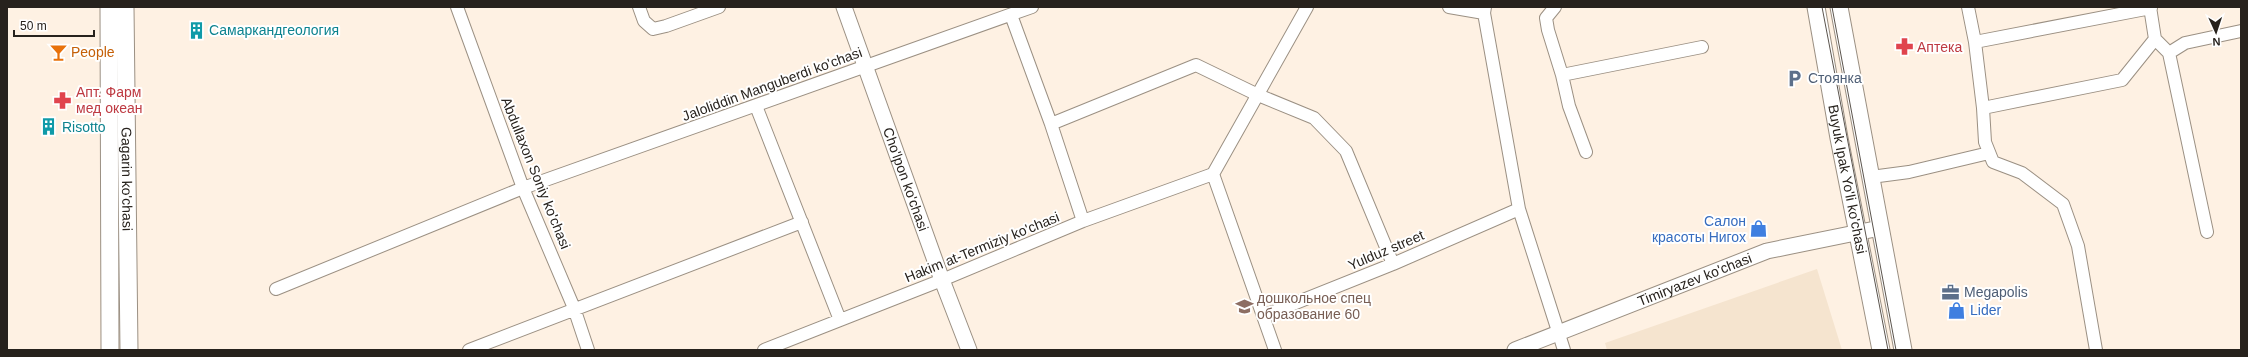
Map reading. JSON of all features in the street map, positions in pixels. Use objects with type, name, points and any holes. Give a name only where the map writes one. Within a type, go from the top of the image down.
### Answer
[{"type":"main road","name":"Gagarin ko'chasi","points":[[109,7],[110,350]]},
{"type":"main road","name":"Gagarin ko'chasi","points":[[126,7],[129,350]]},
{"type":"main road","name":"Buyuk Ipak Yo'li ko'chasi","points":[[1816,7],[1839,138],[1859,232],[1881,350]]},
{"type":"main road","name":"Buyuk Ipak Yo'li ko'chasi","points":[[1839,7],[1903,350]]},
{"type":"street","name":"Abdullaxon Soniy ko'chasi","points":[[456,7],[523,188],[574,308],[588,350]]},
{"type":"street","points":[[639,7],[644,21],[653,29],[666,26],[719,7]]},
{"type":"street","name":"Cho'lpon ko'chasi","points":[[844,7],[942,280],[969,350]]},
{"type":"street","name":"Jaloliddin Manguberdi ko'chasi","points":[[276,289],[523,188],[1032,7]]},
{"type":"street","points":[[1276,350],[1212,174],[1307,7]]},
{"type":"street","points":[[1450,7],[1484,10],[1519,209],[1564,350]]},
{"type":"street","points":[[1555,7],[1546,18],[1548,30],[1562,75],[1569,106],[1586,152]]},
{"type":"street","points":[[1968,7],[1975,42],[1983,108],[1985,142],[1989,153],[1993,162],[2022,173],[2063,204],[2078,246],[2096,350]]},
{"type":"street","points":[[1975,42],[2150,7],[2155,39],[2169,53],[2207,232]]},
{"type":"street","points":[[1011,15],[1051,124],[1082,221]]},
{"type":"street","points":[[2169,53],[2185,43],[2241,31]]},
{"type":"street","points":[[1983,108],[2122,80],[2155,39]]},
{"type":"street","points":[[1562,75],[1702,47]]},
{"type":"street","points":[[1051,124],[1196,65],[1258,95],[1314,118],[1346,151],[1393,264]]},
{"type":"street","points":[[756,106],[840,320]]},
{"type":"street","points":[[1871,177],[1909,172],[1989,153]]},
{"type":"street","name":"Hakim at-Termiziy ko'chasi","points":[[764,350],[942,280],[1082,221],[1212,174]]},
{"type":"street","name":"Yulduz street","points":[[1263,316],[1393,264],[1519,209]]},
{"type":"street","points":[[469,350],[574,308],[802,222]]},
{"type":"street","name":"Timiryazev ko'chasi","points":[[1515,350],[1767,251],[1880,228]]},
{"type":"shaded area","points":[[1817,269],[1842,350],[1607,350],[1605,343]]},
{"type":"tram line","points":[[1822,7],[1888,350]]},
{"type":"tram line","points":[[1832,7],[1896,350]]},
{"type":"place","name":"Самаркандгеология","points":[[196,30]]},
{"type":"place","name":"Аптека","points":[[1904,47]]},
{"type":"place","name":"People","points":[[58,52]]},
{"type":"place","name":"Стоянка","points":[[1795,78]]},
{"type":"place","name":"Апт. Фарм мед океан","points":[[63,100]]},
{"type":"place","name":"Risotto","points":[[49,127]]},
{"type":"place","name":"Салон красоты Нигох","points":[[1759,229]]},
{"type":"place","name":"Megapolis","points":[[1951,292]]},
{"type":"place","name":"дошкольное спец образование 60","points":[[1244,306]]},
{"type":"place","name":"Lider","points":[[1957,310]]}]
